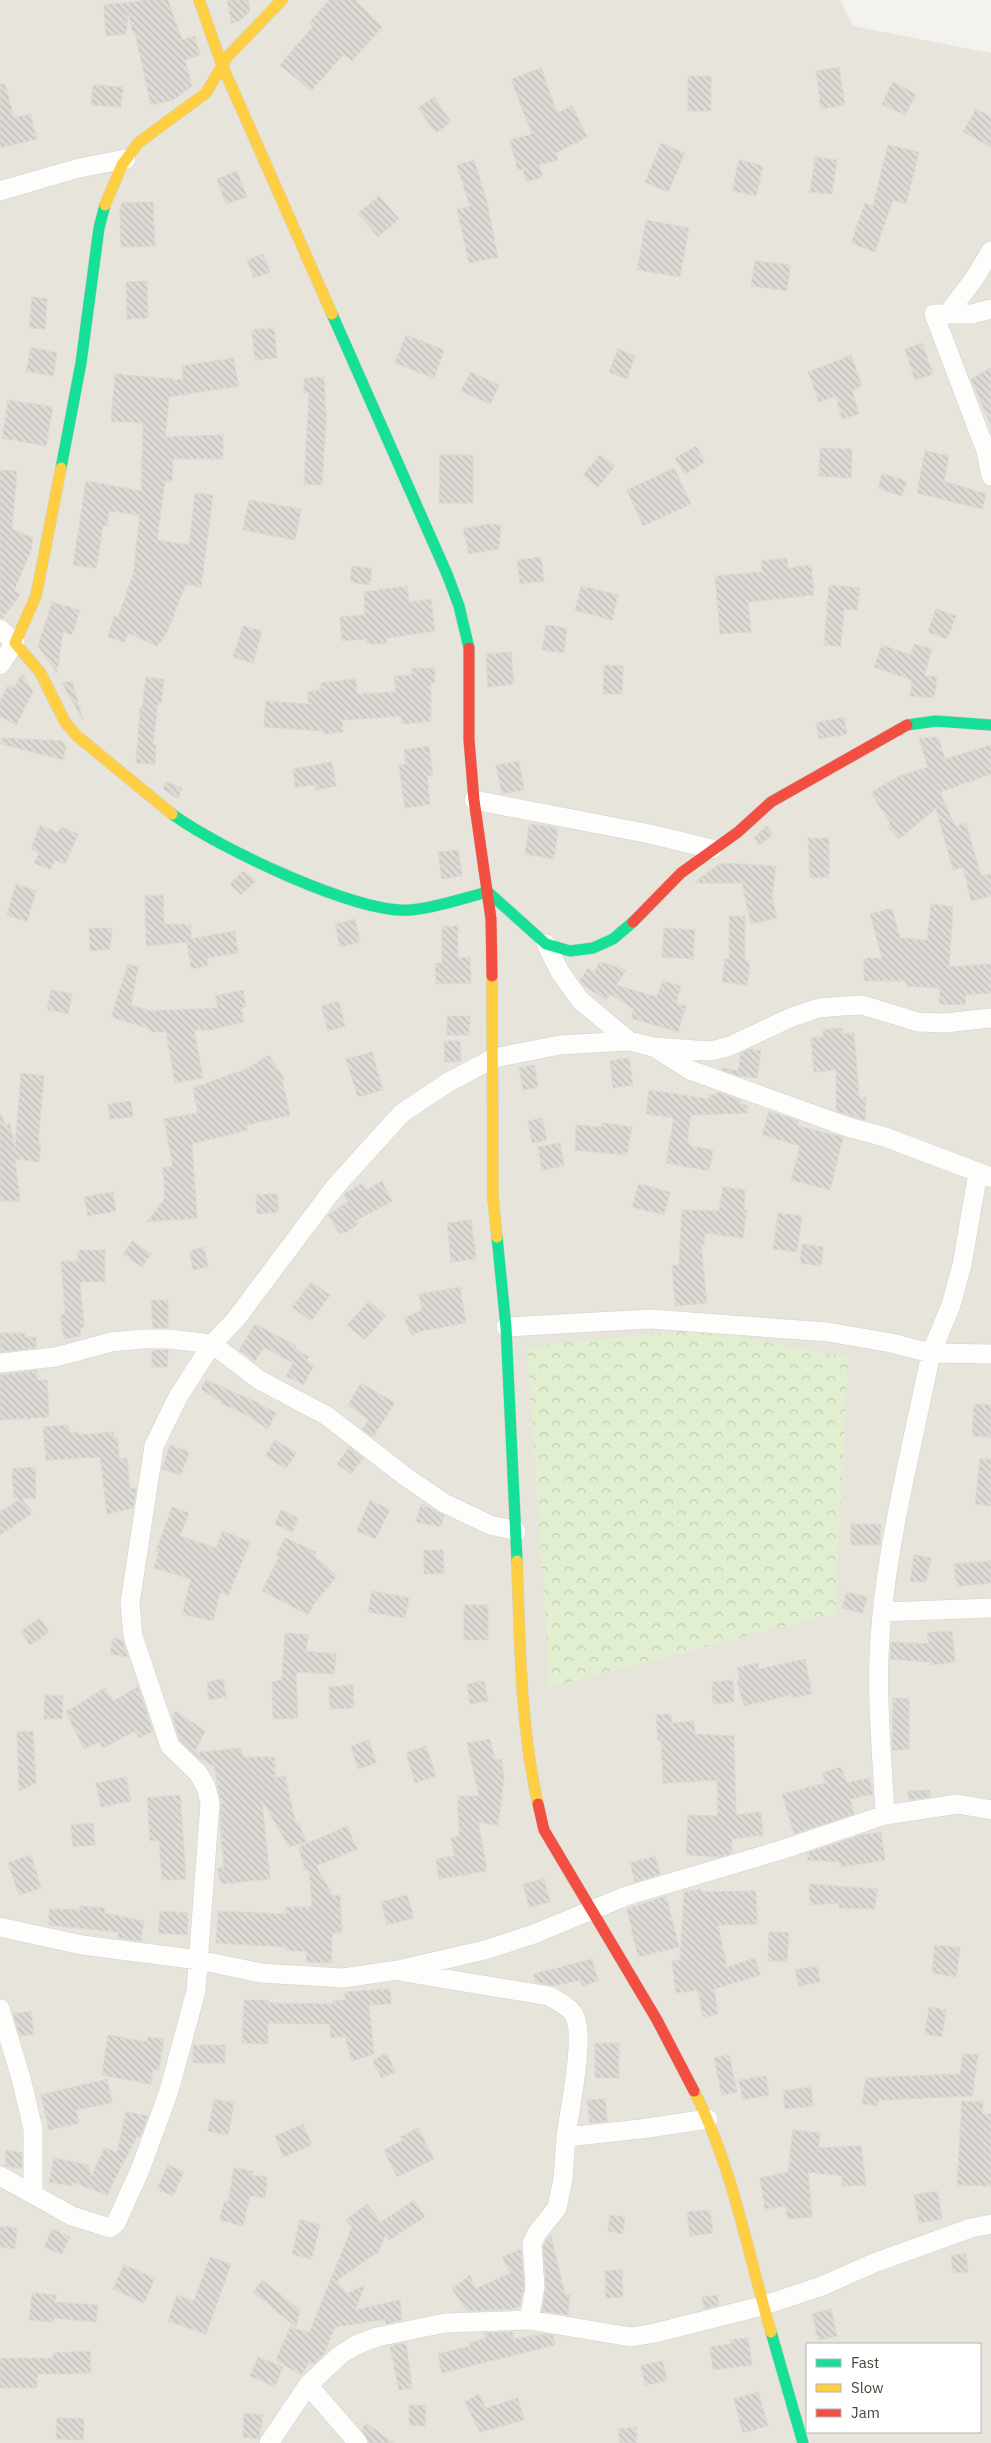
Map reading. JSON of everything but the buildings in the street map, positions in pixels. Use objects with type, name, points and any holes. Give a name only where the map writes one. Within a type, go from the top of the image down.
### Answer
[{"type":"street","points":[[199,0],[222,64],[428,530],[459,606],[469,650],[469,740],[474,800],[491,919],[494,1058],[493,1199],[506,1327],[523,1700],[536,1802],[544,1830],[657,2020],[708,2119],[732,2184],[762,2306],[803,2443]]},
{"type":"street","points":[[0,665],[15,643],[36,596],[81,363],[99,228],[105,202],[126,159],[146,135],[205,95],[215,81],[222,64],[282,0]]},
{"type":"street","points":[[0,191],[79,168],[126,159]]},
{"type":"street","points":[[949,312],[974,279],[991,250]]},
{"type":"street","points":[[991,309],[972,314],[949,312],[934,314],[986,451],[991,476]]},
{"type":"street","points":[[0,629],[40,672],[65,722],[77,736],[167,810],[225,846],[299,880],[348,899],[382,908],[410,910],[488,892]]},
{"type":"street","points":[[546,944],[570,951],[593,948],[613,939],[630,926],[681,873],[738,832],[771,802],[795,786],[901,727],[917,721],[949,721],[991,725]]},
{"type":"street","points":[[474,800],[650,834],[712,849]]},
{"type":"street","points":[[488,892],[546,944],[560,972],[580,1000],[629,1041]]},
{"type":"street","points":[[0,2176],[72,2216],[110,2228],[116,2223],[140,2170],[169,2091],[196,1992],[210,1803],[206,1787],[198,1773],[170,1746],[133,1636],[130,1603],[154,1446],[178,1397],[212,1344],[236,1319],[335,1187],[402,1113],[447,1083],[494,1058],[560,1045],[629,1041],[654,1047],[711,1051],[730,1046],[818,1008],[842,1006],[862,1005],[918,1022],[945,1023],[991,1018]]},
{"type":"street","points":[[654,1047],[690,1070],[848,1127],[885,1137],[985,1174],[951,1305],[931,1352],[894,1531],[882,1612],[878,1676],[885,1814]]},
{"type":"street","points":[[506,1327],[650,1319],[828,1332],[891,1342],[931,1352],[991,1354]]},
{"type":"street","points":[[0,1363],[56,1357],[111,1342],[143,1339],[169,1339],[212,1344],[258,1379],[328,1416],[406,1477],[444,1502],[490,1525],[516,1531]]},
{"type":"street","points":[[882,1612],[991,1608]]},
{"type":"street","points":[[0,1927],[82,1945],[199,1960],[261,1973],[344,1978],[398,1970],[485,1950],[534,1934],[626,1896],[780,1850],[885,1814],[958,1804],[991,1810]]},
{"type":"street","points":[[398,1970],[414,1975],[549,1996],[570,2008],[575,2016],[578,2044],[566,2137],[563,2180],[557,2208],[537,2233],[532,2244],[535,2287],[529,2320]]},
{"type":"street","points":[[0,2009],[21,2078],[33,2129],[33,2194]]},
{"type":"street","points":[[566,2137],[708,2119]]},
{"type":"street","points":[[269,2443],[308,2384],[340,2354],[356,2344],[377,2337],[444,2323],[529,2320],[631,2337],[655,2333],[762,2306],[822,2286],[874,2263],[971,2228],[991,2224]]},
{"type":"street","points":[[308,2384],[358,2443]]},
{"type":"shaded area","points":[[0,0],[840,0],[853,26],[991,53],[991,2443],[0,2443]]},
{"type":"green space","points":[[700,1329],[848,1358],[835,1613],[550,1687],[527,1347]]},
{"type":"traffic: fast","points":[[61,468],[81,363],[99,228],[105,205]]},
{"type":"traffic: fast","points":[[332,314],[447,574],[459,606],[469,648]]},
{"type":"traffic: fast","points":[[907,725],[936,721],[991,725]]},
{"type":"traffic: fast","points":[[172,814],[193,828],[253,860],[323,890],[356,901],[386,908],[410,910],[440,905],[488,892],[546,944],[570,951],[593,948],[613,939],[633,922]]},
{"type":"traffic: fast","points":[[497,1237],[506,1327],[517,1561]]},
{"type":"traffic: fast","points":[[771,2332],[803,2443]]},
{"type":"traffic: slow","points":[[199,0],[222,65],[332,314]]},
{"type":"traffic: slow","points":[[105,205],[122,165],[138,143],[206,93],[228,56],[282,0]]},
{"type":"traffic: slow","points":[[61,468],[36,596],[15,643],[40,672],[65,722],[77,736],[172,814]]},
{"type":"traffic: slow","points":[[492,976],[493,1199],[497,1237]]},
{"type":"traffic: slow","points":[[517,1561],[524,1714],[538,1804]]},
{"type":"traffic: slow","points":[[694,2091],[708,2120],[729,2179],[771,2332]]},
{"type":"traffic: jam","points":[[469,648],[469,740],[474,800],[491,919],[492,976]]},
{"type":"traffic: jam","points":[[633,922],[681,873],[738,832],[771,802],[907,725]]},
{"type":"traffic: jam","points":[[538,1804],[544,1830],[657,2020],[694,2091]]}]
